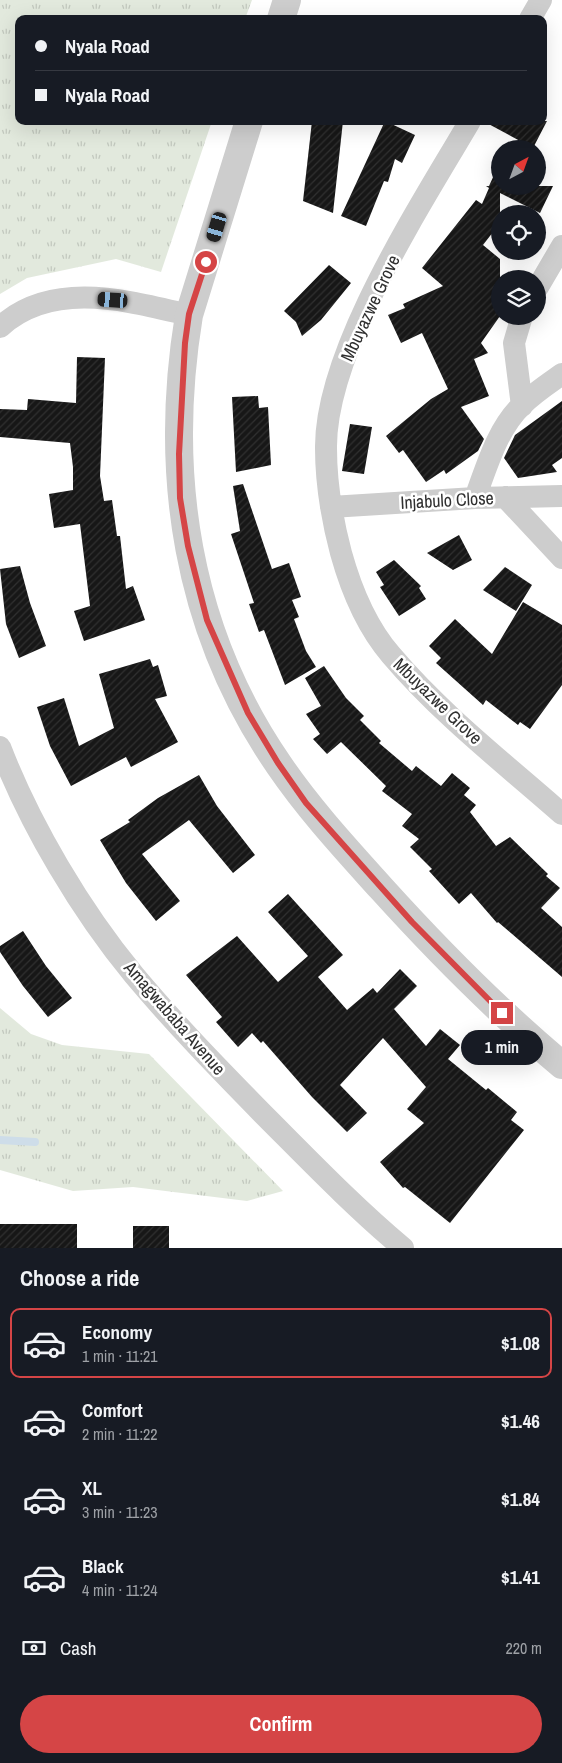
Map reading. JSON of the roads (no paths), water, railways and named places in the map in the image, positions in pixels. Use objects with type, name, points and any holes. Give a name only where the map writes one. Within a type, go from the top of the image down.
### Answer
[{"type":"street","points":[[282,15],[287,0]]},
{"type":"street","points":[[532,15],[541,0]]},
{"type":"street","points":[[248,125],[189,314],[180,397],[180,498],[188,546],[201,601],[220,652],[248,713],[278,763],[330,831],[467,980],[562,1065]]},
{"type":"street","name":"Mbuyazwe Grove","points":[[468,125],[378,286],[342,364],[332,405],[326,447],[331,507],[346,569],[359,603],[373,629],[390,654],[458,722],[562,814]]},
{"type":"street","points":[[546,273],[562,246]]},
{"type":"street","points":[[0,327],[27,308],[56,299],[80,297],[113,300],[189,314]]},
{"type":"street","points":[[519,325],[514,343],[522,406]]},
{"type":"street","points":[[475,498],[498,440],[508,423],[522,406],[562,374]]},
{"type":"street","name":"Injabulo Close","points":[[331,507],[475,498],[562,496]]},
{"type":"street","points":[[505,498],[562,558]]},
{"type":"street","name":"Amagwababa Avenue","points":[[0,747],[12,778],[36,827],[76,894],[133,974],[212,1062],[362,1213],[403,1248]]},
{"type":"waterway","points":[[0,1140],[35,1142]]}]
